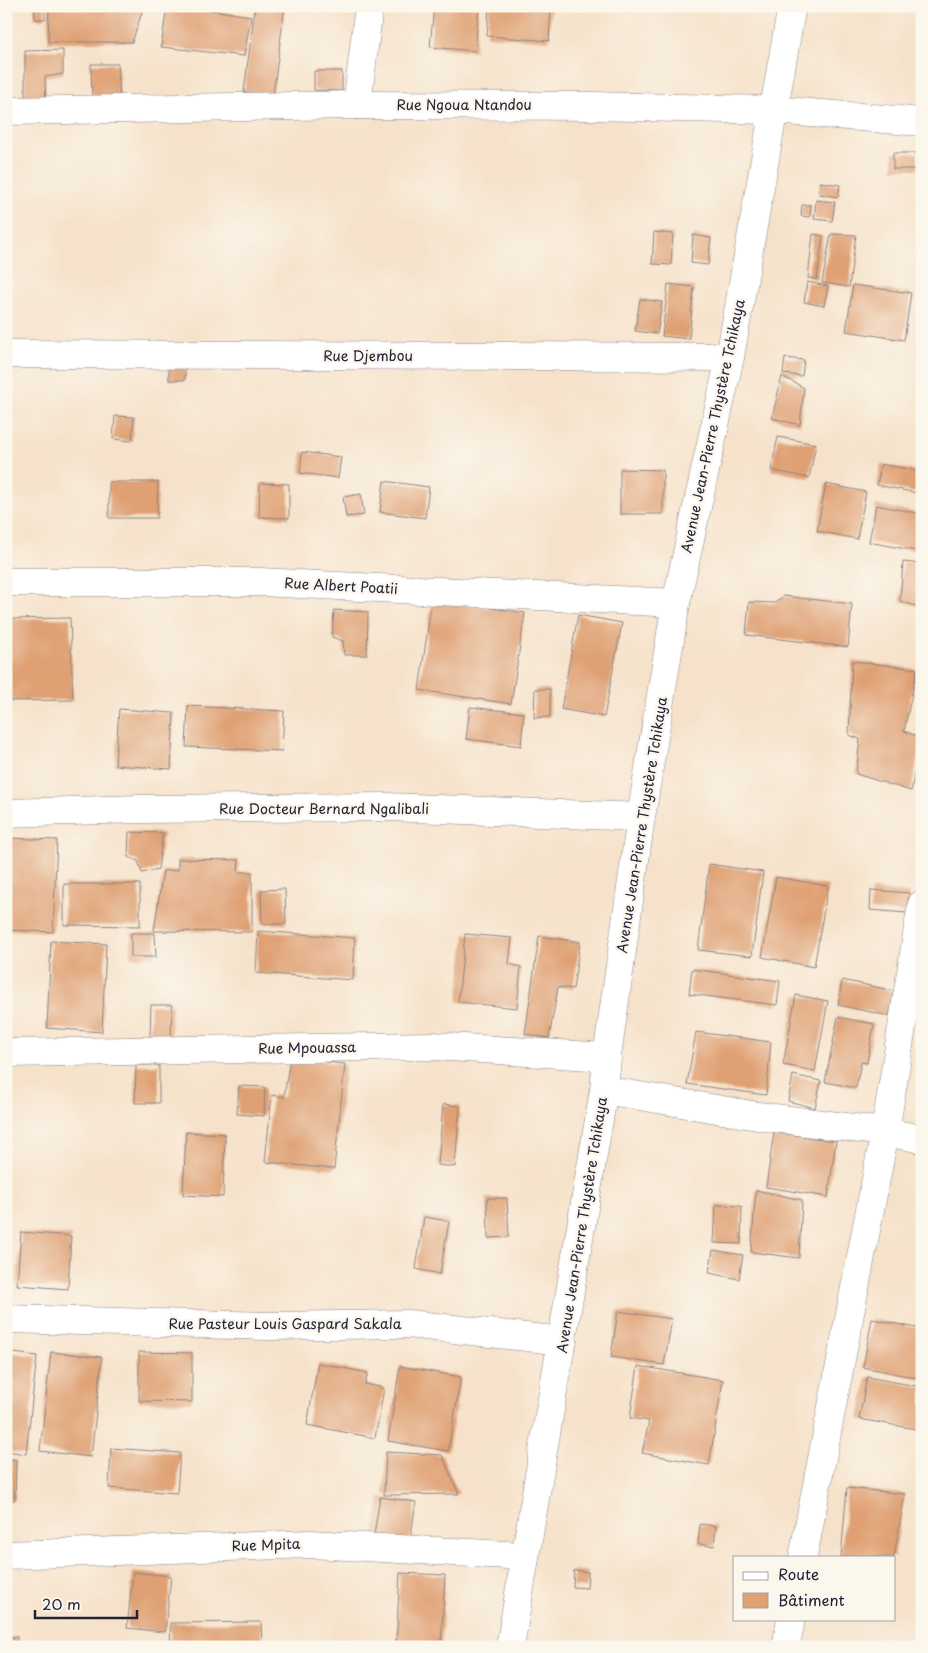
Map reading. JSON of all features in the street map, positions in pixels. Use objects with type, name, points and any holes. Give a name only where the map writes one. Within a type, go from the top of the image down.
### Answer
[{"type":"street","points":[[357,105],[369,6]]},
{"type":"street","name":"Avenue Jean-Pierre Thystère Tchikaya","points":[[510,1647],[604,1090],[641,817],[676,603],[730,357],[792,6]]},
{"type":"street","name":"Rue Ngoua Ntandou","points":[[6,111],[357,105],[592,106],[774,110],[922,122]]},
{"type":"street","name":"Rue Djembou","points":[[6,354],[730,357]]},
{"type":"street","name":"Rue Albert Poatii","points":[[6,582],[260,582],[676,603]]},
{"type":"street","name":"Rue Docteur Bernard Ngalibali","points":[[6,813],[140,809],[387,807],[641,817]]},
{"type":"street","points":[[803,1556],[885,1132],[922,904]]},
{"type":"street","name":"Rue Mpouassa","points":[[6,1052],[433,1046],[607,1057]]},
{"type":"street","points":[[604,1090],[758,1116],[885,1132],[922,1139]]},
{"type":"street","name":"Rue Pasteur Louis Gaspard Sakala","points":[[6,1319],[270,1326],[408,1324],[563,1341]]},
{"type":"street","name":"Rue Mpita","points":[[6,1555],[310,1544],[525,1556]]},
{"type":"street","points":[[786,1647],[791,1620]]},
{"type":"building","points":[[34,6],[45,6],[45,19],[35,19]]},
{"type":"building","points":[[49,6],[144,6],[132,42],[48,42]]},
{"type":"building","points":[[167,6],[185,6],[251,16],[244,56],[161,47]]},
{"type":"building","points":[[255,6],[285,6],[273,95],[244,92]]},
{"type":"building","points":[[434,6],[479,6],[475,51],[430,47]]},
{"type":"building","points":[[489,6],[551,6],[549,41],[487,36]]},
{"type":"building","points":[[63,50],[63,74],[45,77],[46,103],[25,103],[25,51]]},
{"type":"building","points":[[91,64],[118,64],[120,100],[92,101]]},
{"type":"building","points":[[314,71],[342,71],[342,91],[314,90]]},
{"type":"building","points":[[893,153],[918,153],[918,169],[893,169]]},
{"type":"building","points":[[820,182],[840,185],[838,197],[819,194]]},
{"type":"building","points":[[816,200],[835,202],[832,221],[814,219]]},
{"type":"building","points":[[802,205],[811,205],[810,217],[801,216]]},
{"type":"building","points":[[654,232],[673,234],[671,265],[652,264]]},
{"type":"building","points":[[813,234],[823,236],[817,279],[808,278]]},
{"type":"building","points":[[831,234],[856,235],[849,287],[822,283]]},
{"type":"building","points":[[693,235],[711,238],[708,265],[691,263]]},
{"type":"building","points":[[807,282],[828,286],[824,306],[804,302]]},
{"type":"building","points":[[668,284],[694,287],[689,339],[662,336]]},
{"type":"building","points":[[853,285],[911,293],[904,340],[846,331]]},
{"type":"building","points":[[640,299],[662,302],[657,334],[635,331]]},
{"type":"building","points":[[785,358],[804,360],[802,376],[783,374]]},
{"type":"building","points":[[169,364],[185,364],[185,380],[169,380]]},
{"type":"building","points":[[782,376],[804,388],[800,425],[772,418]]},
{"type":"building","points":[[115,416],[134,417],[132,441],[113,439]]},
{"type":"building","points":[[778,437],[816,444],[809,478],[771,470]]},
{"type":"building","points":[[302,452],[341,457],[338,478],[300,473]]},
{"type":"building","points":[[881,464],[922,472],[922,494],[877,485]]},
{"type":"building","points":[[620,469],[663,470],[663,514],[620,514]]},
{"type":"building","points":[[384,481],[429,487],[425,518],[380,512]]},
{"type":"building","points":[[109,482],[158,482],[157,518],[109,518]]},
{"type":"building","points":[[260,483],[289,484],[289,518],[259,517]]},
{"type":"building","points":[[826,484],[866,492],[857,539],[817,531]]},
{"type":"building","points":[[361,494],[364,515],[346,517],[343,497]]},
{"type":"building","points":[[876,505],[922,514],[922,552],[869,542]]},
{"type":"building","points":[[903,562],[922,564],[922,608],[900,601]]},
{"type":"building","points":[[783,596],[852,604],[848,647],[746,635],[749,602],[775,603]]},
{"type":"building","points":[[432,599],[525,613],[511,704],[419,690]]},
{"type":"building","points":[[334,610],[368,612],[367,655],[344,655],[343,641],[332,637]]},
{"type":"building","points":[[578,615],[622,623],[604,717],[561,709]]},
{"type":"building","points":[[70,618],[73,700],[6,701],[6,619]]},
{"type":"building","points":[[852,661],[917,669],[904,731],[922,738],[911,791],[856,774],[860,739],[849,735]]},
{"type":"building","points":[[535,689],[550,689],[550,717],[534,718]]},
{"type":"building","points":[[188,706],[284,711],[282,751],[186,747]]},
{"type":"building","points":[[470,707],[524,713],[521,746],[466,739]]},
{"type":"building","points":[[119,709],[174,713],[171,769],[115,765]]},
{"type":"building","points":[[129,832],[163,833],[158,869],[142,873],[138,861],[128,857]]},
{"type":"building","points":[[11,838],[57,840],[53,932],[6,930]]},
{"type":"building","points":[[178,859],[239,860],[238,872],[252,872],[252,932],[154,931],[163,871],[178,870]]},
{"type":"building","points":[[709,864],[763,872],[752,956],[698,950]]},
{"type":"building","points":[[776,877],[828,886],[814,967],[762,957]]},
{"type":"building","points":[[64,884],[140,884],[140,926],[64,925]]},
{"type":"building","points":[[285,889],[286,924],[262,924],[261,890]]},
{"type":"building","points":[[871,890],[909,893],[907,913],[870,910]]},
{"type":"building","points":[[258,931],[355,938],[353,980],[256,973]]},
{"type":"building","points":[[131,933],[155,933],[156,957],[131,957]]},
{"type":"building","points":[[465,934],[512,938],[509,964],[521,967],[517,1008],[458,1002]]},
{"type":"building","points":[[539,936],[580,942],[573,989],[558,987],[549,1038],[525,1034]]},
{"type":"building","points":[[51,941],[106,944],[102,1032],[47,1028]]},
{"type":"building","points":[[692,969],[780,981],[777,1005],[689,994]]},
{"type":"building","points":[[842,980],[895,991],[889,1016],[838,1005]]},
{"type":"building","points":[[796,995],[828,1001],[815,1071],[783,1065]]},
{"type":"building","points":[[151,1005],[172,1005],[171,1038],[150,1037]]},
{"type":"building","points":[[838,1017],[874,1024],[867,1063],[861,1062],[856,1088],[825,1082]]},
{"type":"building","points":[[696,1032],[771,1042],[766,1095],[687,1084]]},
{"type":"building","points":[[290,1058],[345,1064],[334,1169],[265,1162],[272,1095],[284,1097]]},
{"type":"building","points":[[136,1065],[159,1065],[159,1103],[135,1103]]},
{"type":"building","points":[[793,1075],[821,1081],[815,1108],[788,1101]]},
{"type":"building","points":[[239,1086],[265,1087],[264,1116],[237,1114]]},
{"type":"building","points":[[443,1104],[460,1106],[455,1167],[438,1165]]},
{"type":"building","points":[[186,1132],[225,1134],[223,1197],[183,1195]]},
{"type":"building","points":[[774,1132],[836,1141],[828,1197],[766,1187]]},
{"type":"building","points":[[756,1190],[802,1200],[799,1258],[751,1252]]},
{"type":"building","points":[[487,1198],[507,1198],[509,1237],[488,1238]]},
{"type":"building","points":[[716,1205],[742,1206],[741,1244],[714,1243]]},
{"type":"building","points":[[424,1217],[449,1221],[440,1274],[416,1269]]},
{"type":"building","points":[[21,1232],[71,1236],[68,1289],[17,1285]]},
{"type":"building","points":[[713,1250],[743,1255],[739,1279],[709,1273]]},
{"type":"building","points":[[618,1311],[672,1319],[664,1365],[611,1357]]},
{"type":"building","points":[[872,1319],[922,1329],[922,1379],[863,1367]]},
{"type":"building","points":[[6,1352],[37,1356],[26,1454],[6,1451]]},
{"type":"building","points":[[51,1352],[102,1357],[91,1457],[40,1451]]},
{"type":"building","points":[[139,1352],[192,1353],[192,1402],[139,1401]]},
{"type":"building","points":[[318,1363],[368,1373],[365,1384],[384,1388],[375,1438],[307,1425]]},
{"type":"building","points":[[400,1366],[461,1377],[448,1451],[388,1441]]},
{"type":"building","points":[[638,1366],[723,1380],[709,1465],[642,1453],[649,1421],[630,1418]]},
{"type":"building","points":[[867,1377],[922,1387],[922,1430],[859,1419]]},
{"type":"building","points":[[111,1448],[180,1453],[177,1493],[109,1488]]},
{"type":"building","points":[[386,1452],[442,1455],[459,1494],[384,1495]]},
{"type":"building","points":[[6,1459],[16,1460],[15,1500],[6,1500]]},
{"type":"building","points":[[847,1488],[905,1494],[894,1556],[841,1556]]},
{"type":"building","points":[[380,1497],[416,1502],[410,1541],[374,1535]]},
{"type":"building","points":[[700,1524],[716,1526],[714,1546],[698,1544]]},
{"type":"building","points":[[574,1570],[588,1572],[587,1588],[573,1587]]},
{"type":"building","points":[[133,1572],[171,1576],[165,1632],[127,1628]]},
{"type":"building","points":[[400,1573],[445,1575],[441,1647],[396,1647]]},
{"type":"building","points":[[261,1622],[262,1647],[171,1647],[170,1623]]},
{"type":"building","points":[[6,1637],[17,1637],[17,1647],[6,1647]]}]
